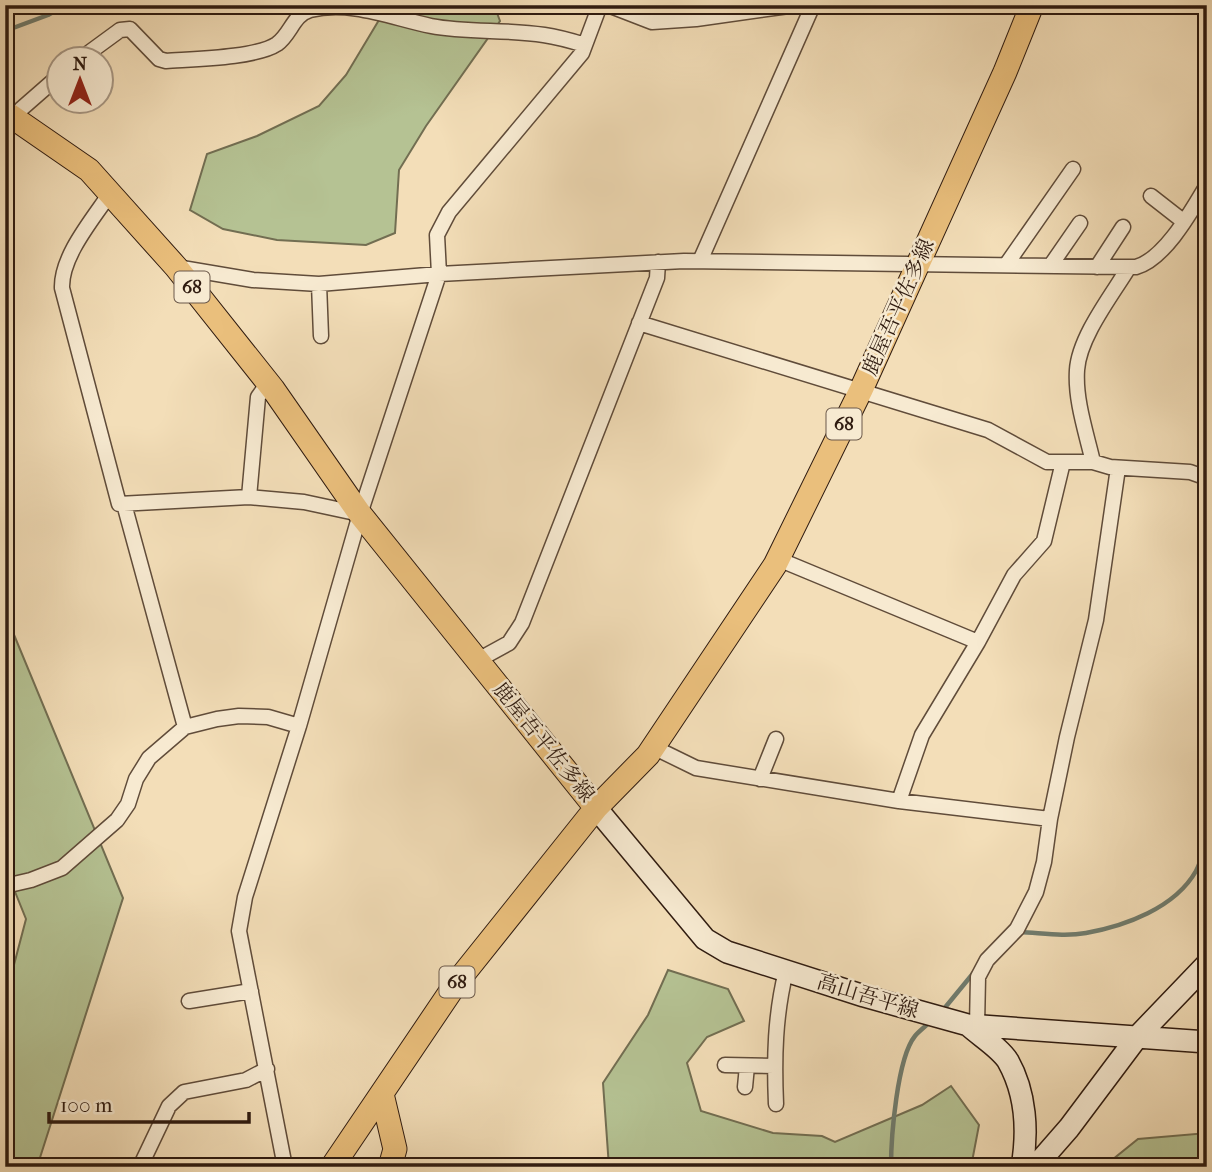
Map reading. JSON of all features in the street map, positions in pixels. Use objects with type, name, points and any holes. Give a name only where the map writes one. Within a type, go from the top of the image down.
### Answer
[{"type":"main road","name":"鹿屋吾平佐多線","points":[[9,114],[89,170],[176,267],[268,383],[360,514],[596,808],[653,747],[778,559],[861,390],[1005,72],[1032,5]]},
{"type":"main road","name":"高山吾平線","points":[[596,808],[705,939],[727,952],[864,996],[972,1025],[1207,1042]]},
{"type":"main road","name":"68","points":[[332,1167],[457,982],[596,808]]},
{"type":"main road","points":[[1035,1167],[1069,1128],[1138,1036],[1207,964]]},
{"type":"main road","points":[[972,1025],[1007,1059],[1018,1086],[1024,1111],[1026,1142],[1022,1167]]},
{"type":"main road","points":[[382,1094],[395,1149],[390,1167]]},
{"type":"street","points":[[5,7],[15,5]]},
{"type":"street","points":[[285,1167],[239,931],[245,897],[299,726],[360,514],[439,274],[437,236],[449,212],[582,53],[600,5]]},
{"type":"street","points":[[608,5],[652,22],[696,19],[796,5]]},
{"type":"street","points":[[700,261],[813,5]]},
{"type":"street","points":[[98,46],[120,30],[130,29],[159,58],[166,61],[216,58],[262,50],[276,44],[286,35],[299,15],[310,10],[334,7],[372,10],[431,26],[544,35],[585,45]]},
{"type":"street","points":[[9,114],[46,86]]},
{"type":"street","points":[[1006,265],[1073,169]]},
{"type":"street","points":[[176,267],[253,280],[319,284],[439,274],[700,261],[1129,267],[1148,264],[1159,254],[1207,185]]},
{"type":"street","points":[[111,192],[66,261],[61,275],[62,288],[120,504],[249,497],[304,502],[360,514]]},
{"type":"street","points":[[1151,196],[1183,222]]},
{"type":"street","points":[[1051,265],[1080,223]]},
{"type":"street","points":[[1097,267],[1123,227]]},
{"type":"street","points":[[478,660],[509,643],[522,623],[657,278],[658,262]]},
{"type":"street","points":[[1093,462],[1077,393],[1077,368],[1083,346],[1129,267]]},
{"type":"street","points":[[319,284],[321,336]]},
{"type":"street","points":[[639,323],[988,430],[1047,462],[1093,462],[1118,468],[1190,472],[1207,478]]},
{"type":"street","points":[[249,497],[258,397],[268,383]]},
{"type":"street","points":[[900,802],[922,736],[1014,575],[1044,541],[1063,462]]},
{"type":"street","points":[[972,1025],[978,977],[987,960],[1017,929],[1036,892],[1044,862],[1067,737],[1096,621],[1118,468]]},
{"type":"street","points":[[124,504],[186,727]]},
{"type":"street","points":[[778,559],[978,642]]},
{"type":"street","points":[[5,886],[31,880],[62,868],[117,820],[128,804],[136,779],[149,758],[186,727],[239,716],[268,717],[299,726]]},
{"type":"street","points":[[760,779],[776,740]]},
{"type":"street","points":[[653,747],[696,768],[900,802],[1050,818]]},
{"type":"street","points":[[776,1104],[774,1066],[777,1006],[786,971]]},
{"type":"street","points":[[189,1001],[251,991]]},
{"type":"street","points":[[725,1065],[774,1066]]},
{"type":"street","points":[[745,1087],[747,1066]]},
{"type":"street","points":[[141,1167],[169,1107],[184,1092],[246,1080],[267,1069]]},
{"type":"green space","points":[[388,5],[494,5],[500,21],[426,126],[399,170],[395,233],[366,245],[277,240],[223,229],[190,210],[207,154],[257,136],[319,106],[346,75]]},
{"type":"green space","points":[[5,613],[123,898],[37,1167],[5,1167],[5,999],[26,919],[5,867]]},
{"type":"green space","points":[[668,970],[728,989],[744,1021],[707,1037],[687,1063],[701,1111],[773,1133],[822,1136],[835,1142],[922,1105],[951,1086],[979,1125],[971,1167],[609,1167],[603,1083],[648,1015]]},
{"type":"green space","points":[[1207,1133],[1207,1167],[1108,1167],[1112,1160],[1138,1139]]},
{"type":"waterway","points":[[5,31],[48,15],[65,5]]},
{"type":"waterway","points":[[1020,932],[1061,935],[1086,933],[1117,926],[1148,913],[1187,884],[1198,867],[1207,840]]},
{"type":"waterway","points":[[943,1010],[975,971]]},
{"type":"waterway","points":[[891,1167],[899,1079],[915,1036],[931,1021]]}]
